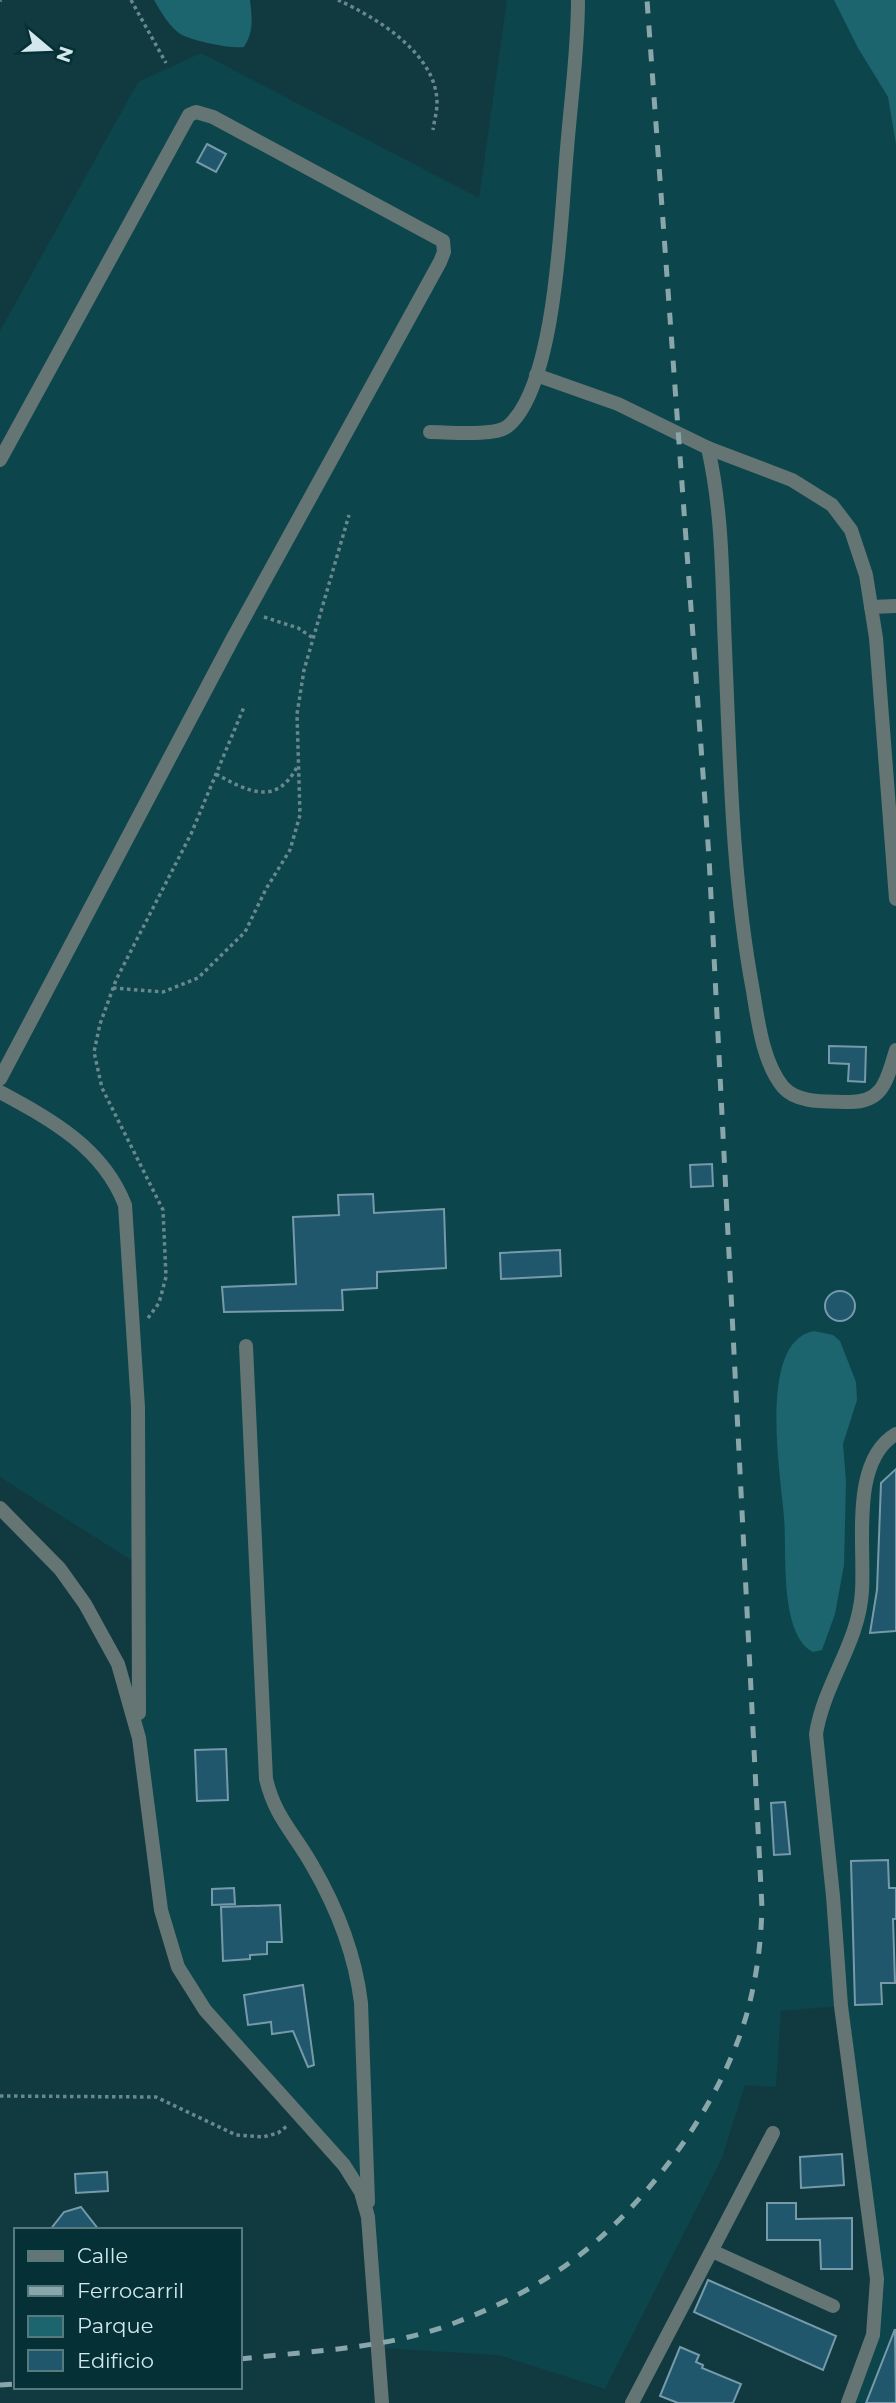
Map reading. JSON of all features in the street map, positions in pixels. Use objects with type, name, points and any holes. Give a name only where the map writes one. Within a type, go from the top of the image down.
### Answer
[{"type":"street","points":[[430,432],[496,431],[506,428],[522,411],[536,375],[555,278],[578,0]]},
{"type":"street","points":[[0,460],[189,114],[213,117],[440,238],[445,246],[440,262],[247,612],[0,1079]]},
{"type":"street","points":[[536,375],[618,404],[708,447],[792,480],[832,505],[851,530],[859,548],[871,607],[892,785],[896,899]]},
{"type":"street","points":[[708,447],[722,528],[740,908],[749,972],[765,1047],[775,1075],[784,1089],[796,1097],[857,1102],[870,1100],[880,1091],[896,1050]]},
{"type":"street","points":[[871,607],[896,606]]},
{"type":"street","points":[[0,1093],[55,1123],[88,1148],[112,1176],[125,1205],[135,1332],[139,1447],[139,1738],[161,1910],[178,1967],[205,2010],[344,2165],[361,2192],[368,2217]]},
{"type":"street","points":[[246,1346],[267,1779],[276,1812],[311,1862],[329,1897],[343,1928],[356,1970],[361,2003],[368,2217],[382,2403]]},
{"type":"street","points":[[848,2403],[873,2335],[877,2279],[841,2006],[833,1896],[817,1762],[817,1726],[858,1628],[862,1592],[865,1479],[880,1447],[896,1434]]},
{"type":"street","points":[[0,1508],[36,1542],[85,1604],[118,1664],[139,1738]]},
{"type":"street","points":[[632,2403],[773,2133]]},
{"type":"street","points":[[712,2251],[833,2306]]},
{"type":"path","points":[[131,0],[166,63]]},
{"type":"path","points":[[338,0],[377,19],[416,55],[434,87],[437,103],[433,130]]},
{"type":"path","points":[[113,988],[163,992],[191,982],[245,932],[296,833],[300,814],[297,714],[313,638],[349,515]]},
{"type":"path","points":[[247,612],[298,628],[313,638]]},
{"type":"path","points":[[135,1332],[159,1303],[166,1276],[167,1247],[159,1202],[102,1088],[96,1070],[96,1043],[113,988],[191,834],[244,707]]},
{"type":"path","points":[[216,774],[237,786],[264,793],[282,788],[298,765]]},
{"type":"path","points":[[0,2096],[156,2097],[185,2108],[223,2130],[249,2137],[278,2133],[300,2116]]},
{"type":"shaded area","points":[[507,0],[834,0],[858,48],[888,97],[891,110],[896,144],[896,2403],[848,2403],[876,2319],[841,2006],[781,2011],[776,2087],[745,2085],[722,2158],[605,2389],[499,2355],[379,2348],[361,2192],[237,2047],[169,1945],[139,1738],[139,1565],[0,1477],[0,331],[138,82],[201,53],[479,198]]},
{"type":"green space","points":[[154,0],[250,0],[252,24],[247,41],[244,47],[231,47],[182,35],[170,24]]},
{"type":"green space","points":[[834,0],[896,0],[896,144],[888,97],[858,48]]},
{"type":"green space","points":[[814,1331],[833,1335],[840,1341],[856,1382],[857,1400],[843,1444],[846,1481],[844,1565],[835,1614],[822,1650],[813,1652],[802,1643],[790,1611],[776,1412],[785,1359],[796,1340]]},
{"type":"building","points":[[207,144],[226,154],[216,172],[197,162]]},
{"type":"building","points":[[829,1046],[866,1047],[865,1082],[848,1081],[849,1064],[829,1063]]},
{"type":"building","points":[[712,1164],[713,1186],[691,1187],[690,1165]]},
{"type":"building","points":[[373,1194],[374,1213],[444,1209],[446,1268],[377,1272],[377,1288],[342,1290],[343,1310],[224,1312],[222,1287],[296,1284],[293,1217],[339,1215],[338,1195]]},
{"type":"building","points":[[560,1250],[561,1276],[501,1279],[500,1253]]},
{"type":"building","points":[[840,1291],[846,1292],[854,1300],[854,1312],[846,1320],[840,1321],[834,1320],[826,1312],[825,1306],[826,1300],[834,1292]]},
{"type":"building","points":[[896,1469],[896,1631],[870,1633],[877,1590],[881,1483]]},
{"type":"building","points":[[226,1749],[228,1800],[197,1801],[195,1750]]},
{"type":"building","points":[[785,1802],[790,1854],[774,1855],[771,1803]]},
{"type":"building","points":[[888,1860],[889,1888],[896,1888],[896,1919],[893,1919],[895,1983],[881,1983],[882,2004],[855,2005],[851,1861]]},
{"type":"building","points":[[234,1888],[235,1904],[212,1905],[212,1889]]},
{"type":"building","points":[[280,1905],[282,1942],[267,1942],[267,1954],[250,1955],[250,1959],[223,1961],[221,1907]]},
{"type":"building","points":[[303,1985],[314,2065],[308,2067],[293,2031],[272,2034],[271,2022],[248,2025],[244,1995]]},
{"type":"building","points":[[842,2154],[844,2185],[801,2188],[800,2157]]},
{"type":"building","points":[[107,2172],[108,2191],[76,2193],[75,2174]]},
{"type":"building","points":[[767,2203],[796,2203],[796,2219],[852,2218],[852,2269],[821,2269],[820,2240],[767,2240]]},
{"type":"building","points":[[81,2207],[97,2228],[52,2228],[64,2212]]},
{"type":"building","points":[[708,2280],[836,2336],[823,2370],[694,2312]]},
{"type":"building","points":[[895,2329],[896,2403],[866,2403]]},
{"type":"building","points":[[680,2347],[699,2355],[696,2362],[703,2365],[702,2368],[741,2384],[733,2403],[678,2403],[660,2396]]},
{"type":"railway","points":[[242,2359],[346,2348],[424,2333],[514,2297],[583,2252],[615,2224],[646,2190],[701,2116],[723,2076],[740,2036],[756,1975],[762,1908],[709,857],[647,0]]},
{"type":"railway","points":[[0,2385],[14,2384]]}]
